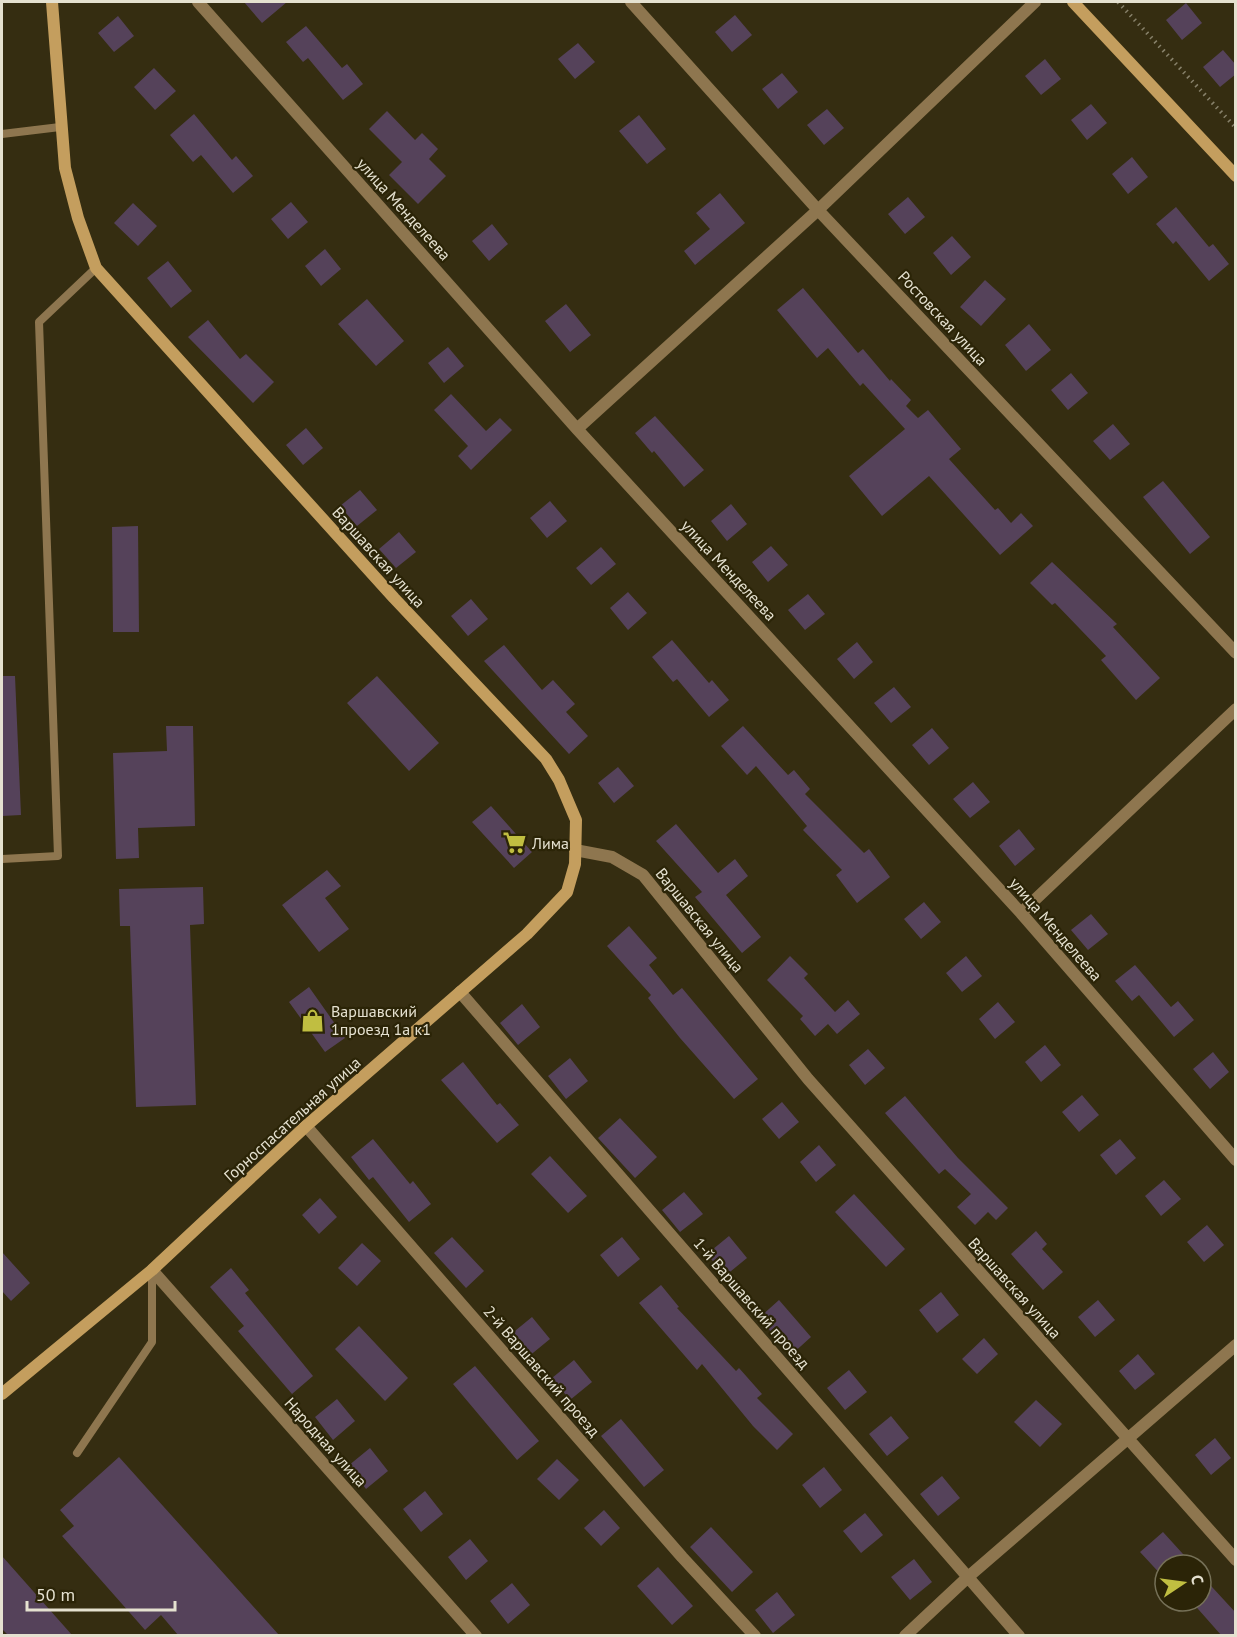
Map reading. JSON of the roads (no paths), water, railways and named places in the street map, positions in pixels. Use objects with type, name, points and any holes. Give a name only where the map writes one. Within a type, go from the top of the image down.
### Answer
[{"type":"main road","points":[[52,2],[65,168],[78,218],[96,268]]},
{"type":"main road","points":[[1073,2],[1236,176]]},
{"type":"main road","name":"Варшавская улица","points":[[96,268],[394,598],[546,759],[560,780],[576,820],[575,850]]},
{"type":"main road","name":"Горноспасательная улица","points":[[2,1394],[152,1270],[306,1126],[527,934],[567,892],[575,864],[575,850]]},
{"type":"street","name":"улица Менделеева","points":[[198,2],[577,429],[1020,913],[1236,1160]]},
{"type":"street","name":"Ростовская улица","points":[[631,2],[818,210],[1236,653]]},
{"type":"street","points":[[577,429],[818,210],[1035,2]]},
{"type":"street","points":[[1020,913],[1236,709]]},
{"type":"street","name":"Варшавская улица","points":[[575,850],[612,857],[643,875],[808,1079],[1236,1560]]},
{"type":"street","name":"1-й Варшавский проезд","points":[[460,992],[1019,1635]]},
{"type":"street","name":"2-й Варшавский проезд","points":[[306,1126],[682,1557],[755,1635]]},
{"type":"street","name":"Народная улица","points":[[152,1270],[476,1635]]},
{"type":"street","points":[[905,1635],[968,1577],[1236,1346]]},
{"type":"lane","points":[[2,134],[60,127]]},
{"type":"lane","points":[[2,859],[58,856],[39,322],[96,268]]},
{"type":"lane","points":[[78,1453],[152,1342],[152,1270]]},
{"type":"place","name":"Лима","points":[[514,843]]},
{"type":"place","name":"Варшавский 1проезд 1а к1","points":[[313,1020]]}]
